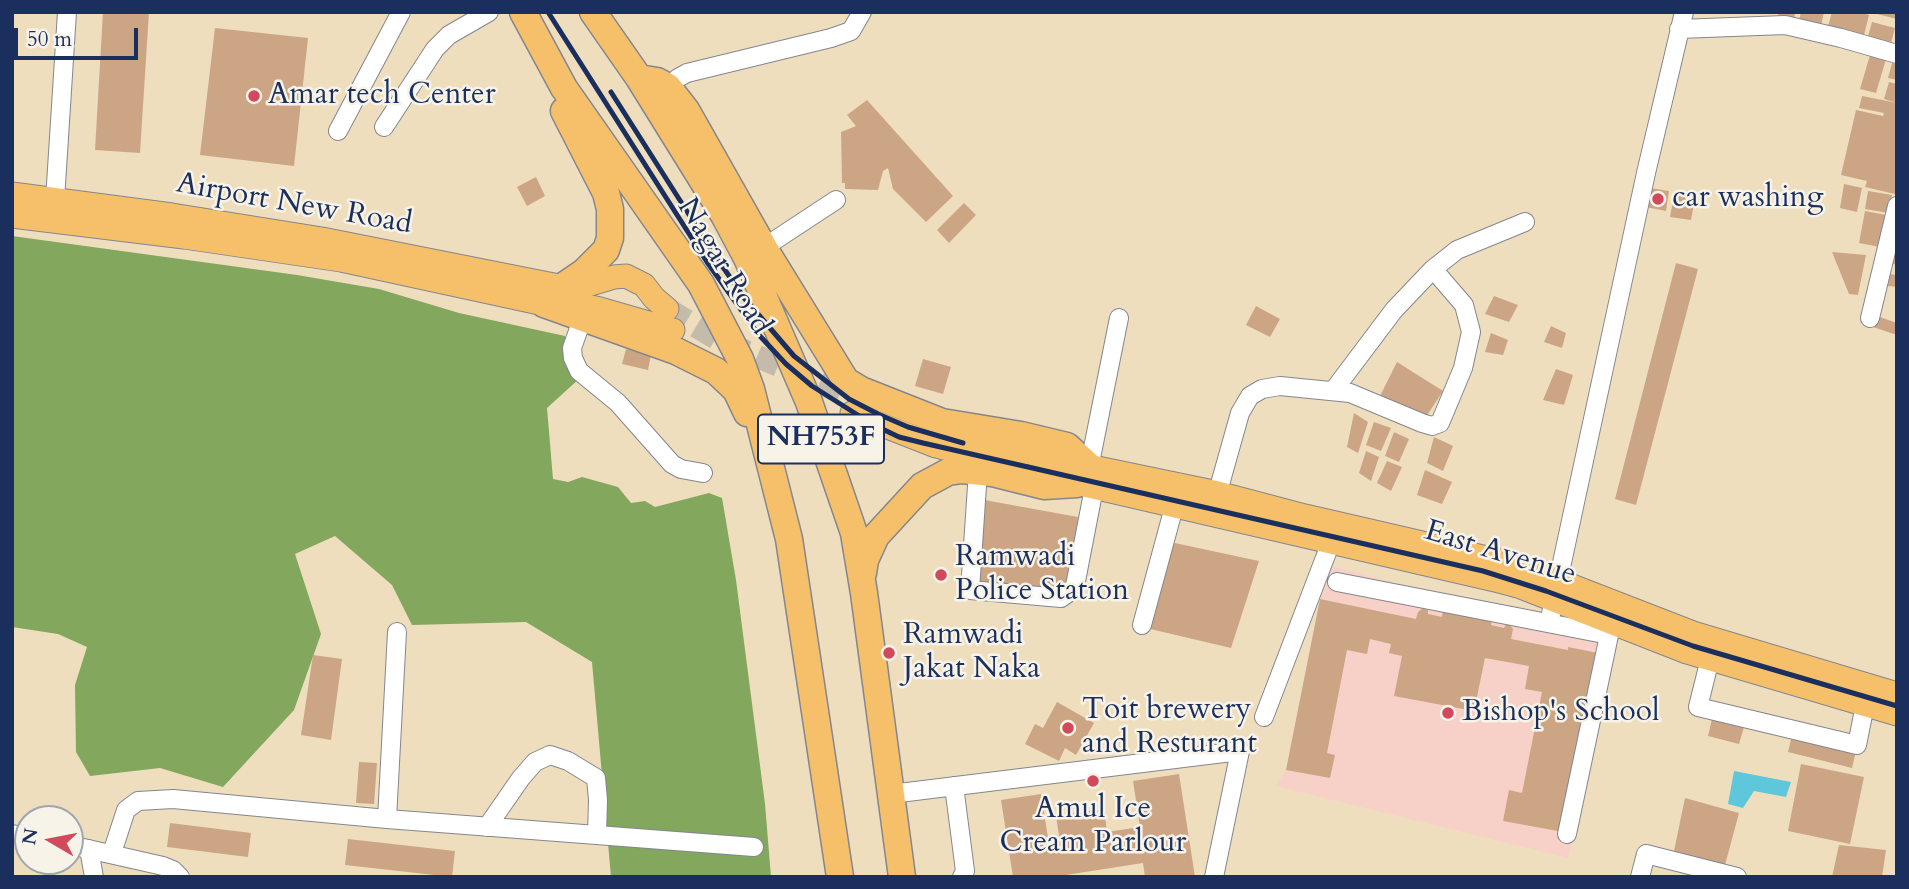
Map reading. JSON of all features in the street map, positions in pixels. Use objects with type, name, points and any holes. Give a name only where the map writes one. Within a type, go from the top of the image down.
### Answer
[{"type":"highway","name":"Nagar Road","points":[[523,12],[564,88],[701,284],[740,359],[751,389],[789,539],[840,877]]},
{"type":"highway","name":"Nagar Road","points":[[593,12],[639,78],[724,215],[756,253],[854,533],[902,877]]},
{"type":"highway","points":[[556,73],[565,116],[606,193],[610,209],[610,238],[606,250],[584,272],[553,296],[582,320],[676,351],[716,371],[736,390],[767,452]]},
{"type":"highway","points":[[639,78],[657,81],[668,87],[686,110],[756,253],[846,381],[861,390],[942,422],[1021,435],[1067,446],[1086,481],[1044,486],[978,471],[948,471],[922,486],[876,536],[865,559],[862,579]]},
{"type":"main road","name":"Airport New Road","points":[[12,194],[172,215],[322,239],[553,296]]},
{"type":"main road","name":"Airport New Road","points":[[12,216],[341,260],[553,296]]},
{"type":"main road","points":[[626,276],[644,285],[670,319],[600,309],[553,296],[607,279],[626,276]]},
{"type":"main road","points":[[854,406],[1086,481]]},
{"type":"main road","name":"East Avenue","points":[[1086,481],[1211,516],[1495,580],[1556,590],[1897,694]]},
{"type":"main road","name":"East Avenue","points":[[1086,481],[1218,493],[1500,561],[1556,590],[1611,629],[1897,714]]},
{"type":"street","points":[[55,200],[67,12]]},
{"type":"street","points":[[338,131],[401,12]]},
{"type":"street","points":[[384,127],[435,49],[449,35],[489,12]]},
{"type":"street","points":[[668,87],[687,73],[851,31],[862,12]]},
{"type":"street","points":[[1549,623],[1646,173],[1682,21],[1785,25],[1897,54]]},
{"type":"street","points":[[756,253],[836,200]]},
{"type":"street","points":[[1870,318],[1897,206]]},
{"type":"street","points":[[1334,391],[1394,310],[1433,269],[1457,250],[1525,222]]},
{"type":"street","points":[[1211,516],[1240,413],[1250,396],[1262,389],[1280,386],[1350,393],[1422,423],[1432,426],[1440,423],[1463,368],[1471,332],[1464,305],[1433,269]]},
{"type":"street","points":[[978,471],[970,590],[1060,598],[1069,593],[1075,586],[1086,481],[1119,318]]},
{"type":"street","points":[[582,320],[572,348],[579,371],[618,403],[672,464],[703,473]]},
{"type":"street","points":[[1142,625],[1174,507]]},
{"type":"street","points":[[1264,716],[1331,542]]},
{"type":"street","points":[[1337,582],[1549,623],[1611,629],[1567,834]]},
{"type":"street","points":[[387,819],[397,632]]},
{"type":"street","points":[[1710,659],[1698,707],[1857,744],[1866,705]]},
{"type":"street","points":[[891,794],[1240,751],[1214,877]]},
{"type":"street","points":[[486,827],[535,762],[550,755],[568,761],[596,778],[597,835]]},
{"type":"street","points":[[954,786],[965,871],[961,877]]},
{"type":"street","points":[[112,853],[126,810],[138,801],[173,799],[387,819],[754,847]]},
{"type":"street","points":[[84,848],[163,866],[180,877]]},
{"type":"street","points":[[89,849],[94,877]]},
{"type":"street","points":[[1640,877],[1646,854],[1737,877]]},
{"type":"shaded area","name":"Bishop's School","points":[[1327,565],[1614,639],[1568,858],[1276,786],[1286,769]]},
{"type":"green space","points":[[12,236],[297,275],[379,289],[459,313],[565,336],[580,378],[547,408],[553,479],[568,482],[582,477],[618,487],[631,503],[645,501],[655,507],[709,493],[722,498],[736,580],[765,804],[771,877],[611,877],[592,662],[526,622],[412,625],[392,585],[335,536],[295,554],[321,634],[294,710],[223,787],[160,768],[90,776],[76,752],[75,685],[87,647],[58,634],[12,627]]},
{"type":"water","points":[[1734,771],[1791,782],[1786,797],[1754,791],[1743,808],[1728,804]]},
{"type":"building","points":[[103,12],[149,12],[140,153],[95,150]]},
{"type":"building","points":[[1779,12],[1795,12],[1794,23],[1777,20]]},
{"type":"building","points":[[1801,12],[1824,12],[1820,30],[1798,25]]},
{"type":"building","points":[[1832,12],[1858,12],[1869,15],[1863,39],[1827,30]]},
{"type":"building","points":[[1897,12],[1897,19],[1873,13]]},
{"type":"building","points":[[1872,22],[1895,28],[1890,47],[1867,40]]},
{"type":"building","name":"Amar tech Center","points":[[215,28],[308,38],[294,166],[200,155]]},
{"type":"building","points":[[1870,55],[1886,59],[1876,93],[1860,89]]},
{"type":"building","points":[[1892,63],[1897,64],[1897,80],[1888,78]]},
{"type":"building","points":[[1889,82],[1897,84],[1897,103],[1884,99]]},
{"type":"building","points":[[1862,96],[1897,103],[1895,194],[1865,187],[1867,181],[1841,175],[1856,110],[1883,116],[1884,113],[1859,108]]},
{"type":"building","points":[[867,100],[953,196],[926,222],[893,189],[888,168],[883,171],[878,190],[845,189],[845,183],[842,183],[841,132],[856,126],[847,115]]},
{"type":"building","points":[[536,177],[545,196],[527,206],[517,187]]},
{"type":"building","points":[[1844,184],[1862,188],[1857,212],[1840,208]]},
{"type":"building","name":"car washing","points":[[1650,188],[1669,191],[1666,211],[1646,207]]},
{"type":"building","points":[[1868,191],[1892,195],[1889,213],[1865,209]]},
{"type":"building","points":[[1674,195],[1695,198],[1691,220],[1670,217]]},
{"type":"building","points":[[964,203],[976,215],[949,243],[937,230]]},
{"type":"building","points":[[1865,211],[1886,215],[1880,247],[1859,243]]},
{"type":"building","points":[[1890,246],[1897,248],[1897,265],[1886,262]]},
{"type":"building","points":[[1832,252],[1866,255],[1858,295],[1849,294]]},
{"type":"building","points":[[1676,263],[1698,269],[1636,505],[1615,499]]},
{"type":"building","points":[[1889,274],[1897,275],[1897,287],[1888,286]]},
{"type":"building","points":[[1494,296],[1518,305],[1509,322],[1485,314]]},
{"type":"building","points":[[1256,306],[1280,319],[1270,337],[1246,325]]},
{"type":"building","points":[[1874,315],[1897,323],[1897,335],[1870,326]]},
{"type":"building","points":[[1551,326],[1566,333],[1562,348],[1544,342]]},
{"type":"building","points":[[1491,333],[1508,340],[1503,355],[1485,352]]},
{"type":"building","points":[[626,349],[651,355],[648,370],[622,364]]},
{"type":"building","points":[[923,359],[951,367],[943,394],[915,386]]},
{"type":"building","points":[[1397,362],[1443,391],[1424,420],[1380,396]]},
{"type":"building","points":[[1556,369],[1573,375],[1564,405],[1543,400]]},
{"type":"building","points":[[1354,413],[1368,422],[1358,453],[1347,447]]},
{"type":"building","points":[[1374,422],[1391,428],[1381,451],[1366,445]]},
{"type":"building","points":[[1394,432],[1409,439],[1399,462],[1385,456]]},
{"type":"building","points":[[1434,437],[1453,446],[1443,471],[1427,463]]},
{"type":"building","points":[[1366,451],[1379,457],[1371,481],[1359,473]]},
{"type":"building","points":[[1387,461],[1402,467],[1391,491],[1377,483]]},
{"type":"building","points":[[1425,470],[1452,482],[1442,504],[1417,495]]},
{"type":"building","points":[[979,499],[1078,517],[1068,592],[980,588]]},
{"type":"building","points":[[1170,542],[1259,561],[1231,648],[1146,628]]},
{"type":"building","points":[[1320,599],[1416,619],[1423,608],[1428,610],[1428,614],[1442,617],[1443,609],[1492,619],[1491,625],[1504,628],[1509,624],[1513,629],[1511,639],[1598,653],[1592,684],[1589,683],[1563,832],[1503,821],[1509,790],[1522,793],[1542,692],[1525,689],[1529,666],[1485,658],[1474,711],[1394,696],[1402,656],[1389,653],[1391,644],[1370,639],[1367,654],[1347,650],[1327,753],[1335,755],[1330,778],[1286,770]]},
{"type":"building","points":[[313,655],[342,659],[331,740],[301,735]]},
{"type":"building","points":[[1057,702],[1094,723],[1076,755],[1065,748],[1059,761],[1025,744],[1035,724],[1043,728]]},
{"type":"building","points":[[1712,719],[1744,727],[1739,744],[1708,736]]},
{"type":"building","points":[[1792,735],[1856,751],[1852,768],[1788,752]]},
{"type":"building","points":[[359,762],[377,763],[374,804],[356,803]]},
{"type":"building","points":[[1801,764],[1864,777],[1850,844],[1788,831]]},
{"type":"building","points":[[1179,774],[1195,877],[1145,877],[1143,863],[1053,877],[1013,877],[1001,800],[1041,794],[1049,844],[1060,842],[1056,816],[1104,809],[1107,832],[1140,827],[1133,781]]},
{"type":"building","points":[[1685,798],[1739,813],[1725,865],[1674,851]]},
{"type":"building","points":[[170,823],[251,833],[248,857],[167,847]]},
{"type":"building","points":[[348,839],[455,851],[452,877],[345,865]]},
{"type":"building","points":[[1839,845],[1886,850],[1882,877],[1832,877]]},
{"type":"tunnel","points":[[667,309],[719,340],[857,399]]},
{"type":"railway","points":[[548,12],[707,262],[759,335],[786,364],[812,386],[872,424],[899,437],[923,443],[1483,571],[1546,591],[1693,646],[1897,706]]},
{"type":"railway","points":[[611,92],[745,299],[794,356],[849,399],[878,414],[908,427],[963,443]]},
{"type":"place","name":"Amar tech Center","points":[[254,96]]},
{"type":"place","name":"car washing","points":[[1658,199]]},
{"type":"place","name":"Ramwadi Police Station","points":[[941,575]]},
{"type":"place","name":"Ramwadi Jakat Naka","points":[[889,653]]},
{"type":"place","name":"Bishop's School","points":[[1448,713]]},
{"type":"place","name":"Toit brewery and Resturant","points":[[1068,728]]},
{"type":"place","name":"Amul Ice Cream Parlour","points":[[1093,781]]}]
